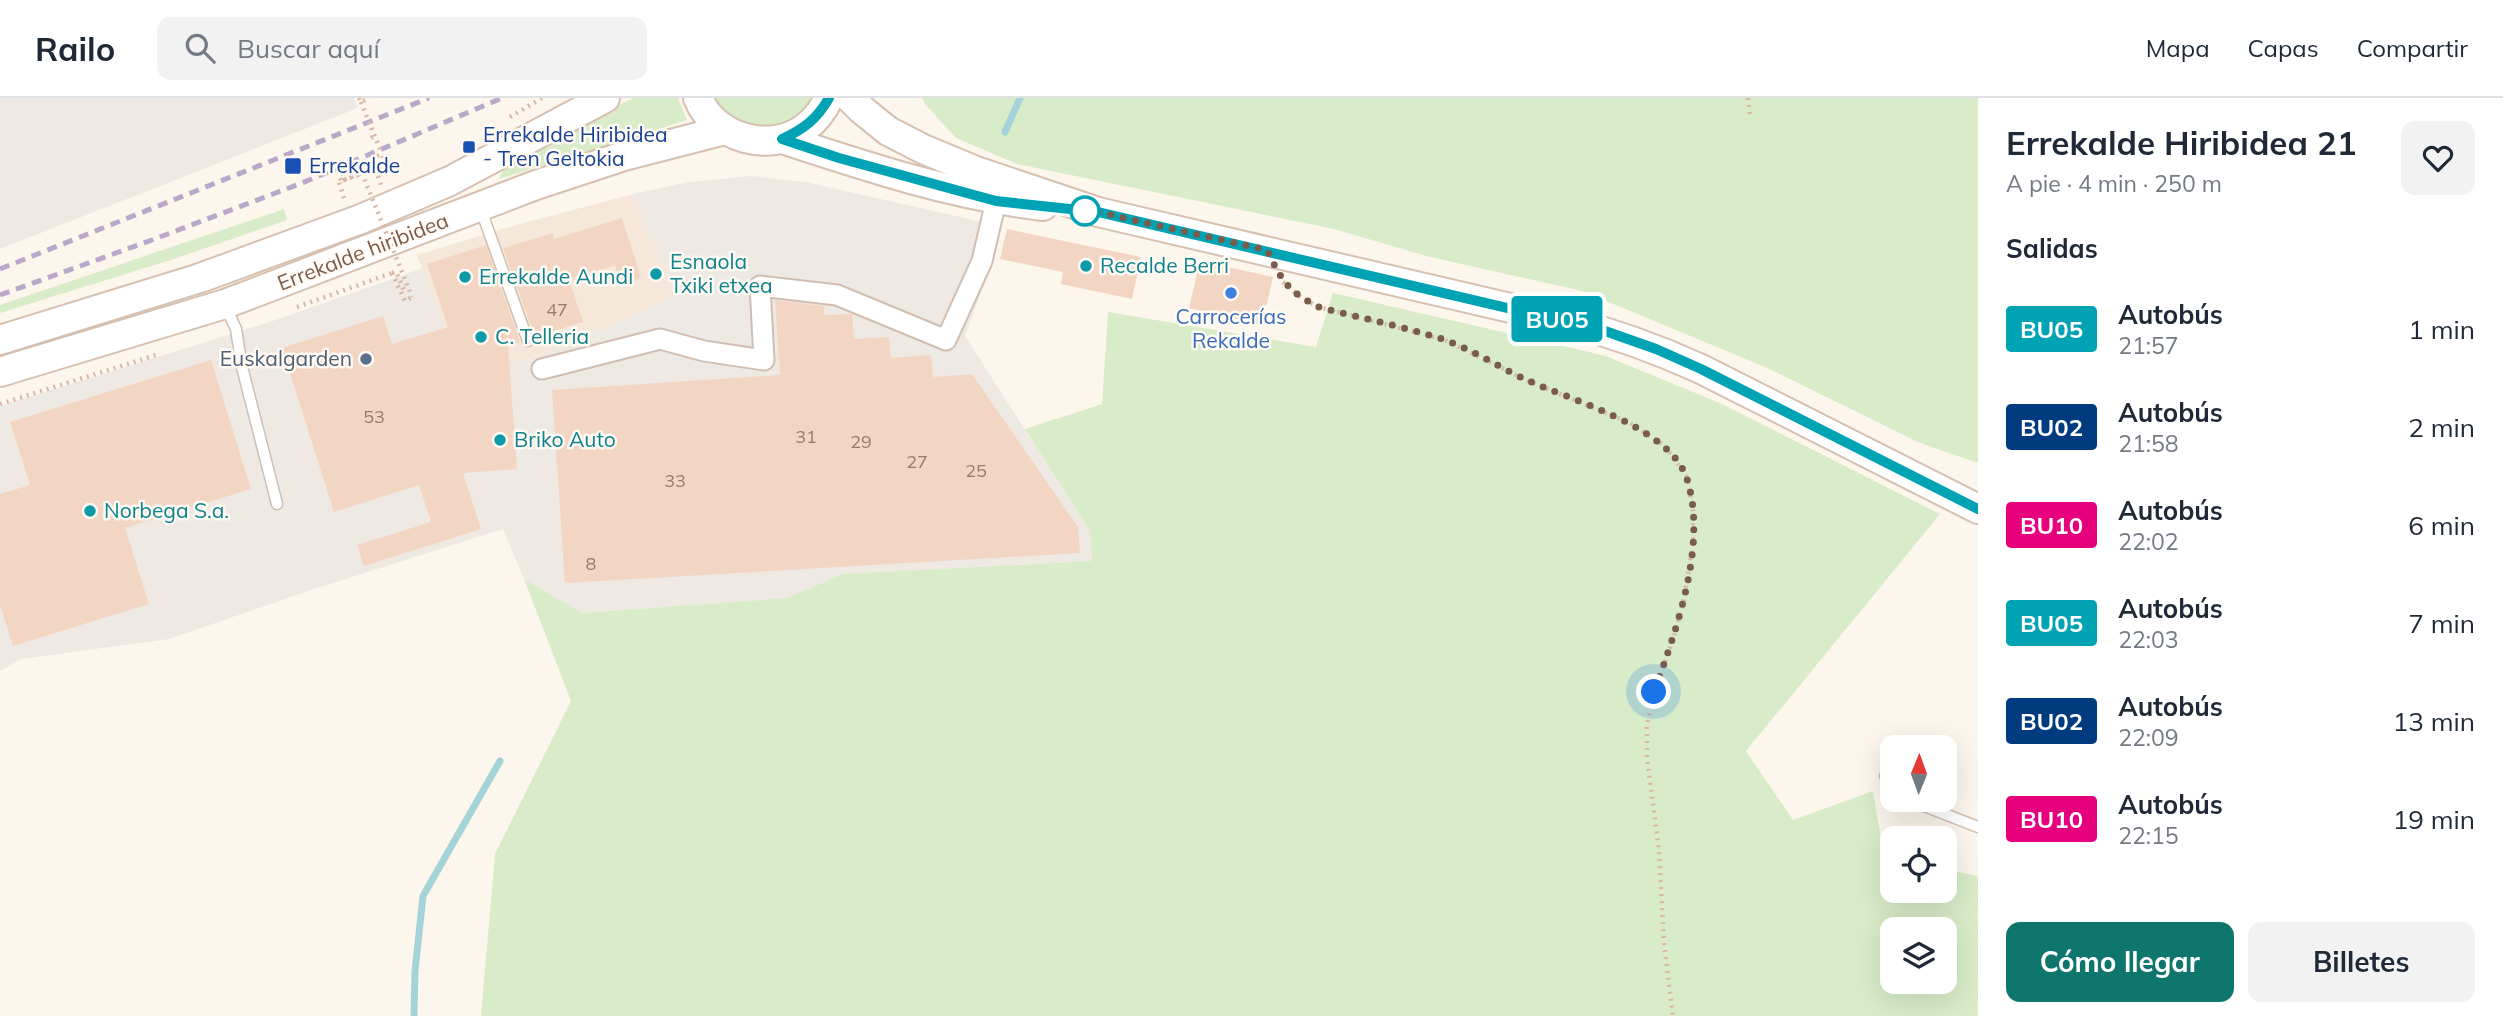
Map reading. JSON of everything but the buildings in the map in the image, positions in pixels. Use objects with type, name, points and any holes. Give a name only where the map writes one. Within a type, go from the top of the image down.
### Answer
[{"type":"main road","name":"Errekalde hiribidea","points":[[0,340],[179,285],[361,219],[450,181],[605,98]]},
{"type":"main road","points":[[698,98],[701,107],[716,124],[736,136],[759,141],[782,139],[803,130],[820,114],[829,98]]},
{"type":"main road","points":[[850,98],[888,131],[923,149],[976,171],[1098,212],[1566,321],[1656,349],[1701,369],[1978,509]]},
{"type":"main road","name":"Errekalde hiribidea","points":[[0,372],[225,304],[479,207],[624,156],[725,130]]},
{"type":"main road","points":[[782,139],[839,158],[996,201],[1098,212]]},
{"type":"street","points":[[542,369],[660,339],[704,351],[764,360],[760,286],[836,295],[946,340],[982,261],[996,201]]},
{"type":"lane","points":[[479,207],[528,341]]},
{"type":"lane","points":[[225,304],[236,329],[245,380],[277,504]]},
{"type":"lane","points":[[1946,494],[1978,520]]},
{"type":"lane","points":[[1940,812],[1978,827]]},
{"type":"path","points":[[370,98],[360,100],[372,137],[385,163],[375,167],[382,187]]},
{"type":"path","points":[[1748,98],[1750,116]]},
{"type":"path","points":[[382,154],[358,164],[409,295]]},
{"type":"path","points":[[339,182],[360,174],[357,167],[339,175],[341,181],[352,177],[362,173]]},
{"type":"path","points":[[1267,250],[1282,281],[1301,298],[1319,307],[1445,340],[1528,381],[1630,423],[1665,446],[1687,477],[1693,510],[1693,544],[1684,599],[1674,637],[1654,692],[1647,726],[1647,757],[1659,851],[1664,943],[1673,1016]]},
{"type":"path","points":[[396,272],[409,295],[405,300],[392,273],[396,272]]},
{"type":"shaded area","points":[[0,98],[354,98],[358,108],[0,249]]},
{"type":"shaded area","points":[[752,176],[810,183],[1000,226],[991,265],[965,336],[1090,531],[1092,561],[843,574],[787,598],[582,613],[524,579],[503,529],[311,590],[169,639],[21,659],[0,671],[0,406],[270,322],[423,268],[461,375],[539,356],[677,296],[633,194],[689,182]]},
{"type":"shaded area","points":[[633,194],[677,296],[539,356],[461,375],[417,255]]},
{"type":"green space","points":[[633,98],[678,98],[687,120],[499,179],[507,162]]},
{"type":"green space","points":[[715,98],[815,98],[797,119],[775,128],[763,128],[741,122]]},
{"type":"green space","points":[[922,98],[1978,98],[1978,463],[1920,443],[1765,367],[1582,291],[1430,257],[1334,229],[1017,164],[956,138]]},
{"type":"green space","points":[[284,209],[287,220],[174,259],[0,313],[0,305]]},
{"type":"green space","points":[[1333,293],[1606,356],[1722,404],[1940,514],[1746,751],[1793,820],[1873,791],[1880,833],[1880,903],[1957,903],[1957,872],[1978,876],[1978,1016],[481,1016],[495,854],[571,701],[524,579],[582,613],[787,598],[843,574],[1092,561],[1090,531],[1025,429],[1102,404],[1108,312],[1316,347]]},
{"type":"waterway","points":[[1005,132],[1020,98]]},
{"type":"waterway","points":[[414,1016],[415,971],[423,896],[500,761]]},
{"type":"railway","points":[[0,269],[429,98]]},
{"type":"railway","points":[[0,295],[302,183],[502,98]]},
{"type":"bus line","name":"BU05","points":[[829,98],[820,114],[803,130],[782,139],[839,158],[996,201],[1098,212],[1605,331],[1701,369],[1978,509]]},
{"type":"place","name":"Errekalde Hiribidea - Tren Geltokia","points":[[469,147]]},
{"type":"place","name":"Errekalde","points":[[293,166]]},
{"type":"place","name":"Recalde Berri","points":[[1086,266]]},
{"type":"place","name":"Esnaola Txiki etxea","points":[[656,274]]},
{"type":"place","name":"Errekalde Aundi","points":[[465,277]]},
{"type":"place","name":"Carrocerías Rekalde","points":[[1231,293]]},
{"type":"place","name":"C. Telleria","points":[[481,337]]},
{"type":"place","name":"Euskalgarden","points":[[366,359]]},
{"type":"place","name":"Briko Auto","points":[[500,440]]},
{"type":"place","name":"Norbega S.a.","points":[[90,511]]},
{"type":"route","points":[[1085,211],[1073,209],[1098,212],[1267,250],[1282,281],[1301,298],[1319,307],[1445,340],[1528,381],[1630,423],[1665,446],[1687,477],[1693,510],[1693,544],[1684,599],[1674,637],[1654,692]]}]
